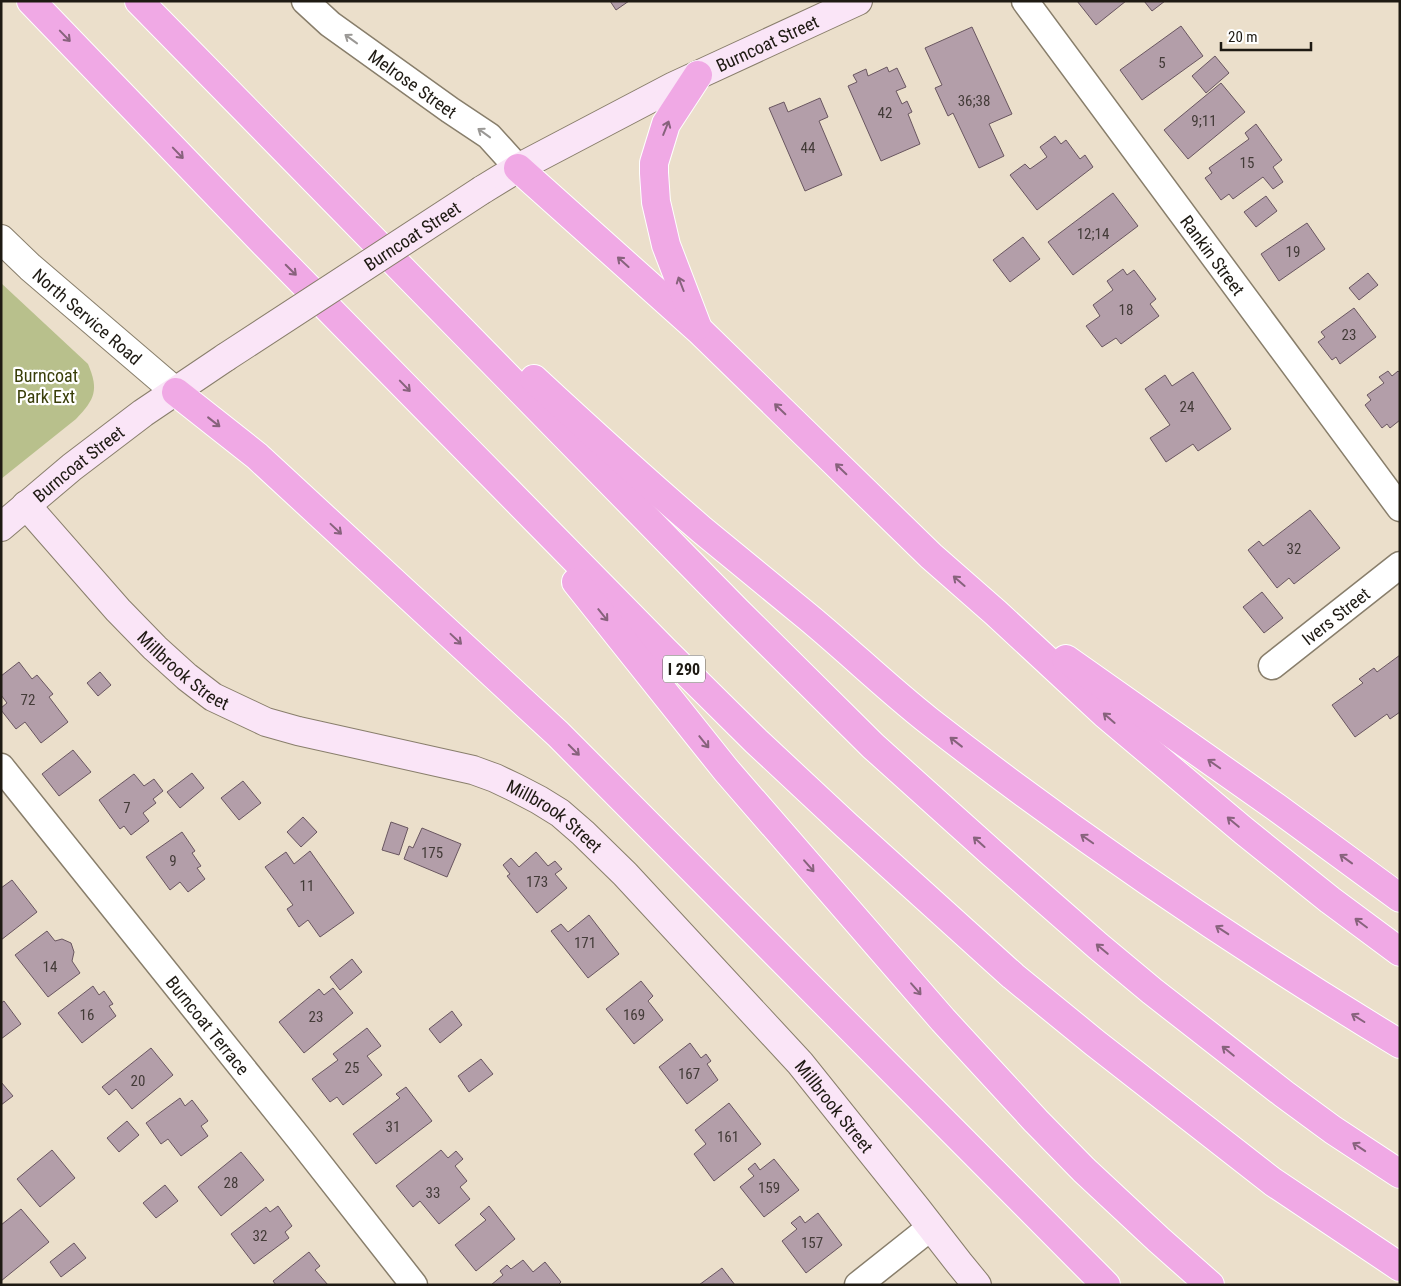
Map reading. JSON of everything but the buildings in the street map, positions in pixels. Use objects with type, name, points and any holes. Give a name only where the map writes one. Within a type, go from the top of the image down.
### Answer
[{"type":"highway","name":"I 290","points":[[31,1],[485,468],[756,741],[918,891],[1013,976],[1110,1055],[1274,1182],[1400,1267]]},
{"type":"highway","points":[[138,1],[782,656],[873,746],[984,847],[1098,946],[1240,1060],[1326,1125],[1400,1174]]},
{"type":"highway","points":[[698,75],[666,124],[654,163],[654,173],[656,202],[666,245],[698,330]]},
{"type":"highway","points":[[518,168],[698,330],[931,556],[996,612],[1105,714],[1306,881],[1400,952]]},
{"type":"highway","points":[[415,282],[524,370],[701,529],[808,617],[940,730],[1041,807],[1123,864],[1250,949],[1400,1044]]},
{"type":"highway","points":[[176,392],[257,456],[558,734],[1106,1285]]},
{"type":"highway","points":[[485,468],[726,770],[943,1020],[1084,1170],[1210,1285]]},
{"type":"highway","points":[[996,612],[1084,671],[1400,898]]},
{"type":"main road","name":"Burncoat Street","points":[[1,527],[72,468],[144,413],[226,357],[482,190],[518,168],[698,75],[858,1]]},
{"type":"main road","name":"Millbrook Street","points":[[26,505],[124,617],[187,677],[213,697],[266,722],[298,731],[473,770],[496,778],[540,800],[560,813],[625,874],[800,1063],[977,1285]]},
{"type":"street","name":"Melrose Street","points":[[305,1],[338,30],[489,136],[518,168]]},
{"type":"street","name":"Rankin Street","points":[[1025,1],[1400,508]]},
{"type":"street","name":"North Service Road","points":[[1,239],[30,267],[176,392]]},
{"type":"street","name":"Ivers Street","points":[[1272,666],[1400,565]]},
{"type":"street","name":"Burncoat Terrace","points":[[1,767],[414,1285]]},
{"type":"street","points":[[858,1285],[931,1227]]},
{"type":"green space","name":"Burncoat Park Ext","points":[[1,283],[88,364],[94,388],[91,400],[76,419],[1,479]]}]
